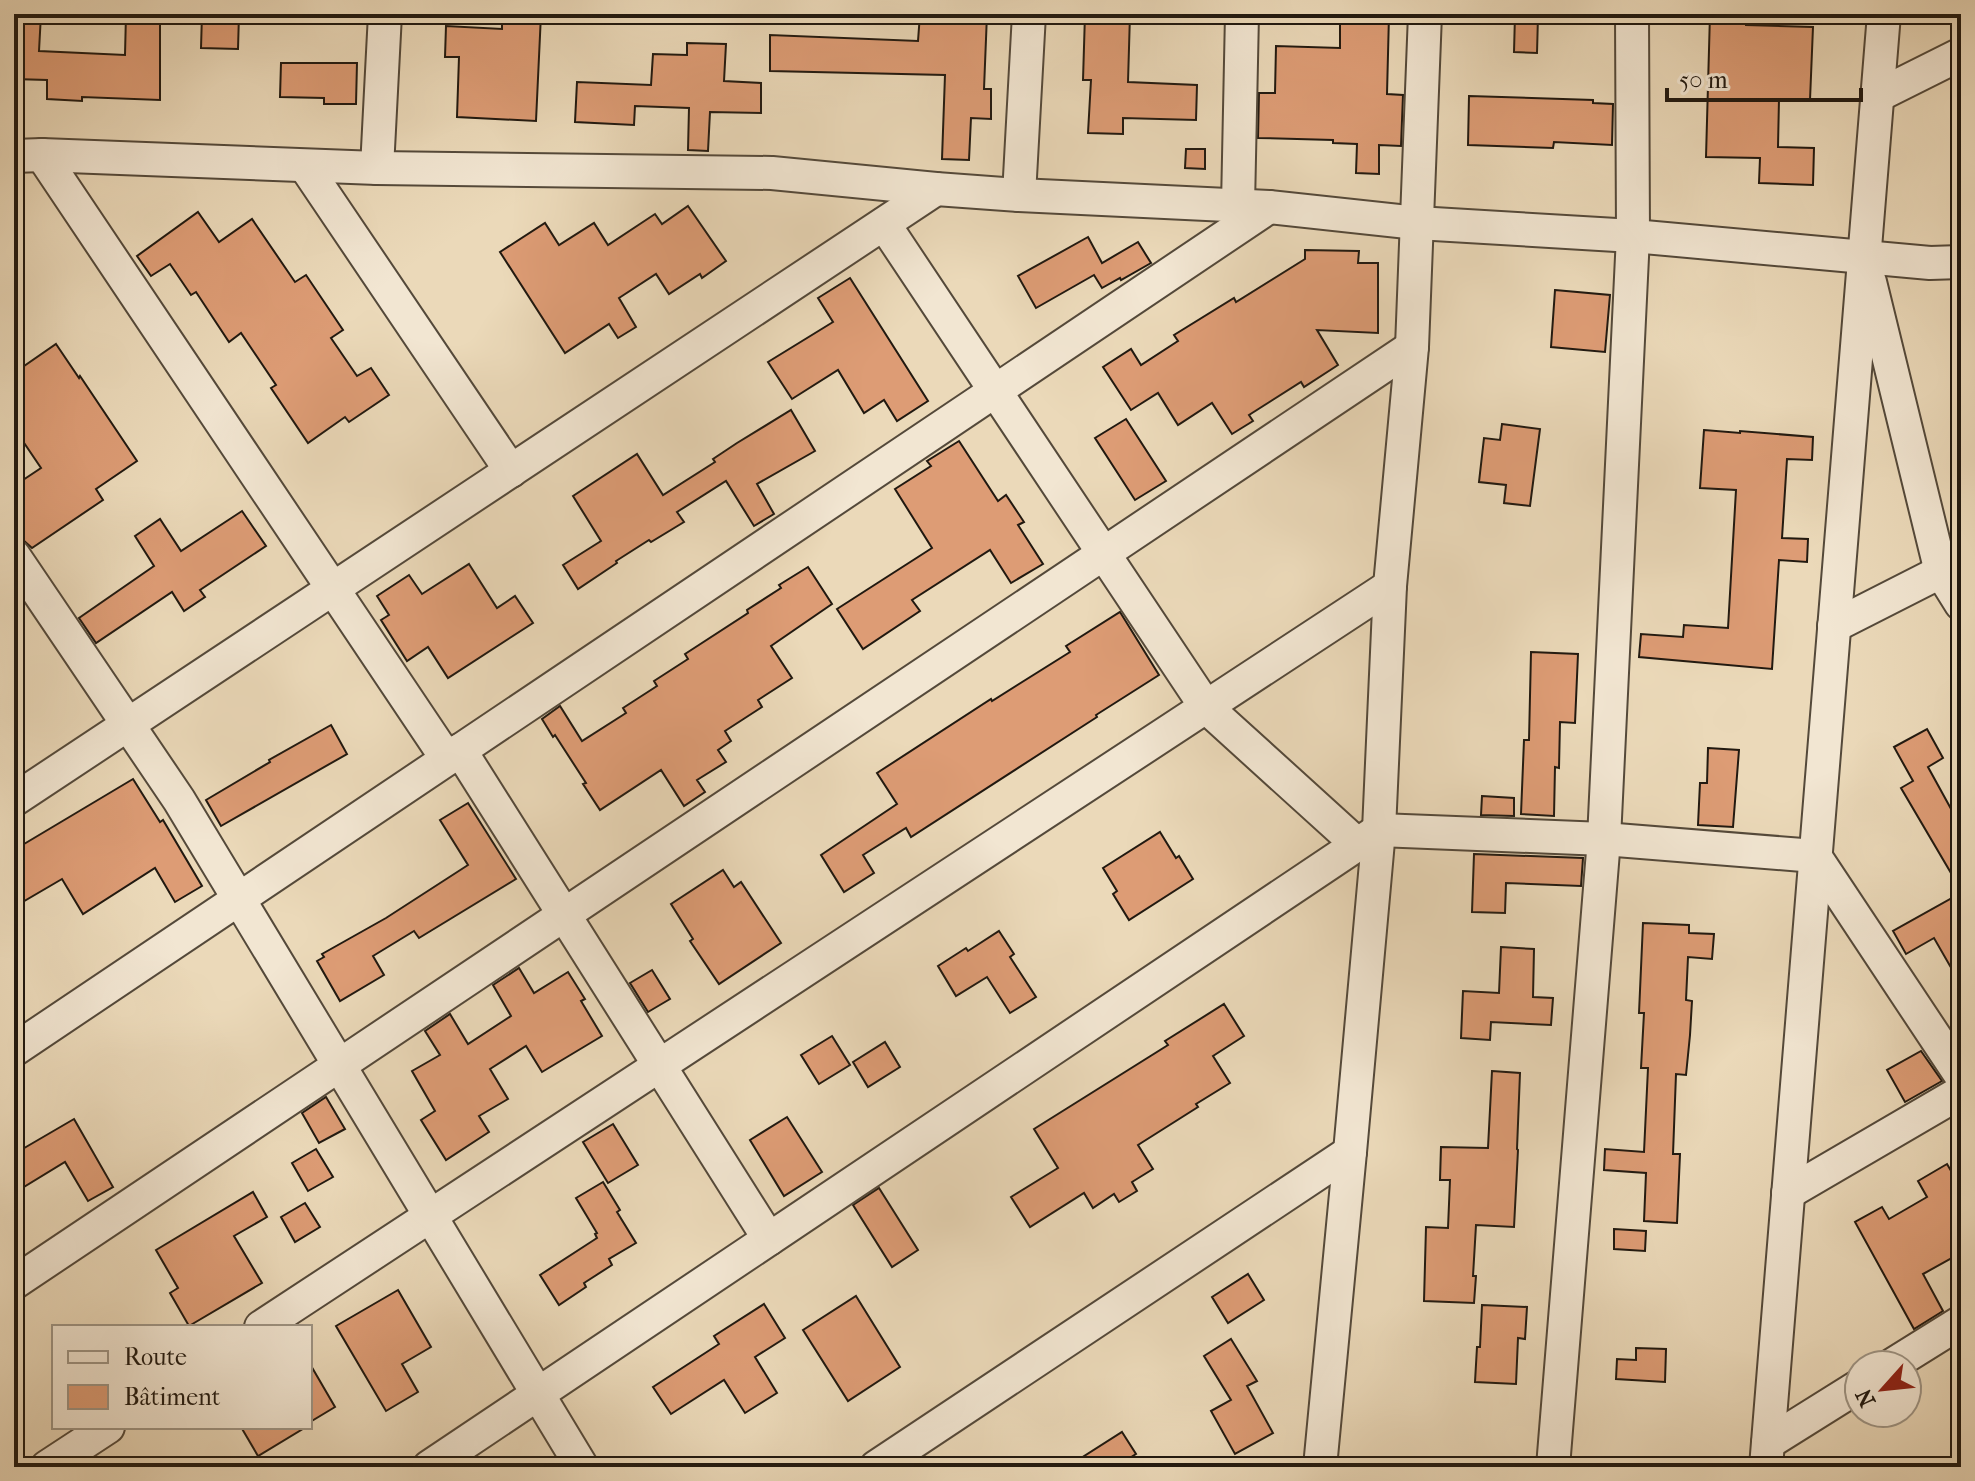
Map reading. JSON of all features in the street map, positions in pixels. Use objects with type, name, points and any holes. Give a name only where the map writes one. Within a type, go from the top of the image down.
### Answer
[{"type":"street","points":[[377,168],[385,14]]},
{"type":"street","points":[[1019,195],[1029,14]]},
{"type":"street","points":[[1242,14],[1254,206]]},
{"type":"street","points":[[1319,1467],[1350,1152],[1368,837],[1412,347],[1425,14]]},
{"type":"street","points":[[1553,1467],[1604,839],[1633,236],[1632,14]]},
{"type":"street","points":[[1767,1455],[1884,14]]},
{"type":"street","points":[[1877,96],[1961,54]]},
{"type":"street","points":[[28,156],[377,168],[772,173],[936,189],[1254,206],[1417,223],[1633,236],[1930,263],[1961,262]]},
{"type":"street","points":[[28,156],[333,589],[454,754],[564,914],[769,1239]]},
{"type":"street","points":[[305,166],[511,471]]},
{"type":"street","points":[[14,800],[936,189]]},
{"type":"street","points":[[14,1050],[995,391],[1254,206]]},
{"type":"street","points":[[884,224],[1206,707],[1368,837]]},
{"type":"street","points":[[1864,256],[1961,604]]},
{"type":"street","points":[[14,1283],[1412,347]]},
{"type":"street","points":[[14,556],[179,800],[582,1467]]},
{"type":"street","points":[[1834,626],[1951,567]]},
{"type":"street","points":[[264,1325],[1390,586]]},
{"type":"street","points":[[429,1467],[1368,837],[1604,839],[1815,856]]},
{"type":"street","points":[[1815,856],[1961,1076]]},
{"type":"street","points":[[1788,1193],[1961,1092]]},
{"type":"street","points":[[876,1467],[1350,1152]]},
{"type":"street","points":[[1918,1349],[1961,1322]]},
{"type":"street","points":[[1767,1455],[1843,1398]]},
{"type":"street","points":[[47,1467],[105,1429]]},
{"type":"building","points":[[14,14],[41,14],[39,51],[125,55],[126,14],[160,14],[160,100],[47,99],[47,80],[14,79]]},
{"type":"building","points":[[202,14],[239,14],[238,49],[201,48]]},
{"type":"building","points":[[502,14],[541,14],[536,121],[457,117],[459,57],[445,57],[446,26],[502,29]]},
{"type":"building","points":[[920,14],[987,14],[984,89],[991,89],[991,119],[971,118],[969,160],[942,159],[945,75],[770,71],[770,35],[918,41]]},
{"type":"building","points":[[1085,14],[1130,14],[1128,82],[1197,85],[1196,120],[1123,118],[1123,134],[1088,133],[1091,80],[1083,80]]},
{"type":"building","points":[[1340,14],[1389,15],[1387,94],[1403,95],[1401,146],[1379,145],[1379,174],[1356,173],[1357,144],[1333,143],[1333,140],[1258,138],[1259,93],[1275,93],[1276,46],[1340,48]]},
{"type":"building","points":[[1710,14],[1746,14],[1746,25],[1813,27],[1810,100],[1779,99],[1778,147],[1814,148],[1813,185],[1759,183],[1760,158],[1706,157]]},
{"type":"building","points":[[1515,15],[1538,16],[1537,53],[1514,52]]},
{"type":"building","points":[[687,43],[726,44],[724,81],[761,83],[761,113],[710,112],[708,151],[688,150],[689,108],[635,106],[634,125],[575,122],[577,82],[651,85],[653,54],[687,55]]},
{"type":"building","points":[[281,63],[357,63],[356,104],[324,104],[324,98],[280,97]]},
{"type":"building","points":[[1469,96],[1593,100],[1593,103],[1613,104],[1612,145],[1554,142],[1553,148],[1468,145]]},
{"type":"building","points":[[1186,149],[1205,149],[1205,169],[1185,168]]},
{"type":"building","points":[[688,206],[726,261],[702,278],[700,274],[669,294],[656,274],[619,298],[636,327],[618,338],[609,324],[565,353],[500,252],[545,223],[559,245],[594,223],[608,245],[655,214],[662,224]]},
{"type":"building","points":[[198,212],[219,242],[252,219],[295,282],[306,275],[343,330],[331,338],[357,376],[371,368],[389,395],[349,422],[345,417],[308,443],[271,388],[276,385],[241,333],[229,342],[196,292],[191,295],[170,264],[151,276],[137,256]]},
{"type":"building","points":[[1088,237],[1102,263],[1138,242],[1151,263],[1102,288],[1094,275],[1036,308],[1018,276]]},
{"type":"building","points":[[1305,250],[1359,251],[1358,263],[1378,263],[1378,333],[1317,330],[1338,365],[1304,387],[1301,382],[1249,415],[1253,421],[1232,434],[1212,403],[1178,425],[1158,393],[1131,410],[1103,367],[1131,349],[1141,365],[1178,341],[1174,335],[1234,298],[1236,302],[1305,259]]},
{"type":"building","points":[[850,278],[928,401],[897,421],[884,400],[864,413],[838,370],[792,399],[768,362],[833,322],[818,298]]},
{"type":"building","points":[[1555,290],[1610,295],[1605,352],[1551,347]]},
{"type":"building","points":[[56,344],[137,461],[96,489],[103,500],[32,548],[14,527],[14,486],[41,468],[14,428],[14,373]]},
{"type":"building","points":[[791,410],[815,451],[757,484],[774,514],[754,526],[726,481],[677,512],[684,522],[651,542],[649,540],[578,589],[563,565],[601,541],[573,496],[637,454],[663,495]]},
{"type":"building","points":[[1126,419],[1166,481],[1135,500],[1095,438]]},
{"type":"building","points":[[1502,424],[1540,429],[1530,506],[1504,503],[1506,485],[1479,482],[1484,438],[1500,440]]},
{"type":"building","points":[[1704,430],[1813,437],[1812,460],[1787,459],[1782,538],[1808,539],[1807,562],[1779,560],[1772,669],[1639,657],[1641,634],[1683,637],[1684,625],[1728,628],[1736,490],[1700,488]]},
{"type":"building","points":[[959,441],[998,501],[1006,495],[1024,522],[1018,525],[1043,564],[1011,583],[990,550],[912,600],[920,611],[863,649],[837,609],[932,548],[895,489],[931,466],[927,461]]},
{"type":"building","points":[[242,511],[266,546],[200,590],[205,597],[184,611],[172,592],[96,643],[79,618],[154,566],[135,536],[160,519],[181,551]]},
{"type":"building","points":[[469,564],[497,608],[515,596],[533,623],[448,678],[428,647],[407,661],[381,620],[389,615],[377,596],[409,575],[422,594]]},
{"type":"building","points":[[808,567],[832,604],[771,646],[792,678],[758,700],[762,707],[725,731],[731,741],[718,750],[726,762],[697,780],[705,792],[684,806],[661,770],[600,810],[583,784],[586,783],[542,719],[560,706],[582,741],[626,713],[623,708],[657,686],[654,681],[688,659],[685,654],[748,613],[747,610],[781,588],[779,585]]},
{"type":"building","points":[[1120,612],[1159,675],[911,837],[906,828],[863,855],[874,873],[844,892],[821,855],[897,804],[877,773],[1070,652],[1066,646]]},
{"type":"building","points":[[1531,652],[1578,654],[1575,723],[1560,722],[1554,816],[1521,814],[1524,740],[1529,740]]},
{"type":"building","points":[[331,725],[347,754],[221,826],[206,800]]},
{"type":"building","points":[[1927,729],[1943,758],[1928,767],[1961,827],[1961,890],[1901,788],[1913,781],[1894,747]]},
{"type":"building","points":[[1708,748],[1739,750],[1733,827],[1698,825],[1700,783],[1707,783]]},
{"type":"building","points":[[133,779],[160,822],[163,820],[202,886],[175,902],[155,868],[83,914],[62,879],[14,907],[14,850]]},
{"type":"building","points":[[1482,796],[1514,798],[1514,816],[1481,815]]},
{"type":"building","points":[[468,803],[516,879],[419,938],[414,931],[373,956],[384,975],[340,1001],[317,961],[324,957],[322,954],[386,918],[468,865],[440,820]]},
{"type":"building","points":[[1160,832],[1193,879],[1129,920],[1113,894],[1117,891],[1103,868]]},
{"type":"building","points":[[1474,854],[1583,858],[1581,886],[1506,883],[1505,913],[1472,912]]},
{"type":"building","points":[[723,870],[734,887],[741,882],[781,943],[719,984],[690,941],[693,939],[671,904]]},
{"type":"building","points":[[1961,893],[1961,985],[1934,938],[1906,954],[1893,931]]},
{"type":"building","points":[[1643,923],[1689,925],[1689,933],[1714,934],[1712,959],[1688,957],[1686,1000],[1692,1001],[1686,1075],[1676,1074],[1673,1154],[1680,1154],[1677,1223],[1644,1221],[1646,1173],[1604,1170],[1605,1149],[1644,1152],[1648,1068],[1641,1068],[1644,1013],[1639,1013]]},
{"type":"building","points":[[999,931],[1014,954],[1010,957],[1036,997],[1010,1013],[987,977],[956,996],[938,966]]},
{"type":"building","points":[[1501,947],[1534,949],[1533,997],[1553,998],[1551,1025],[1491,1022],[1490,1040],[1461,1038],[1463,991],[1499,993]]},
{"type":"building","points":[[519,968],[534,993],[568,972],[602,1036],[542,1072],[526,1046],[490,1069],[508,1099],[479,1116],[489,1132],[446,1160],[421,1120],[435,1111],[412,1071],[440,1055],[425,1031],[450,1014],[468,1044],[511,1016],[493,985]]},
{"type":"building","points":[[652,970],[670,999],[648,1012],[630,983]]},
{"type":"building","points":[[1224,1004],[1244,1036],[1213,1056],[1230,1083],[1138,1145],[1153,1169],[1132,1182],[1137,1191],[1119,1202],[1114,1194],[1093,1208],[1084,1193],[1030,1227],[1011,1197],[1058,1168],[1034,1129],[1168,1045],[1165,1041]]},
{"type":"building","points":[[832,1036],[850,1065],[819,1084],[801,1055]]},
{"type":"building","points":[[885,1042],[900,1067],[868,1087],[853,1062]]},
{"type":"building","points":[[1921,1051],[1942,1081],[1905,1102],[1887,1070]]},
{"type":"building","points":[[1492,1071],[1520,1073],[1514,1227],[1476,1225],[1474,1303],[1424,1301],[1426,1227],[1448,1228],[1450,1180],[1440,1180],[1441,1147],[1488,1148]]},
{"type":"building","points":[[326,1097],[345,1129],[319,1143],[302,1113]]},
{"type":"building","points":[[787,1117],[822,1172],[784,1196],[750,1140]]},
{"type":"building","points":[[74,1119],[113,1187],[88,1201],[65,1162],[14,1193],[14,1154]]},
{"type":"building","points":[[613,1124],[638,1165],[608,1183],[583,1142]]},
{"type":"building","points":[[316,1149],[333,1177],[308,1191],[292,1163]]},
{"type":"building","points":[[1947,1164],[1961,1188],[1961,1253],[1923,1274],[1943,1311],[1914,1329],[1855,1222],[1882,1207],[1889,1219],[1927,1197],[1918,1181]]},
{"type":"building","points":[[603,1182],[636,1243],[609,1259],[612,1265],[584,1283],[586,1287],[559,1305],[540,1275],[597,1238],[576,1198]]},
{"type":"building","points":[[879,1188],[918,1250],[892,1267],[853,1205]]},
{"type":"building","points":[[253,1192],[267,1217],[234,1236],[262,1283],[191,1325],[170,1293],[178,1288],[156,1250]]},
{"type":"building","points":[[305,1203],[320,1227],[295,1242],[281,1217]]},
{"type":"building","points":[[1614,1229],[1646,1231],[1645,1251],[1614,1249]]},
{"type":"building","points":[[1248,1274],[1264,1300],[1228,1323],[1212,1297]]},
{"type":"building","points":[[398,1290],[431,1347],[402,1364],[418,1392],[386,1411],[336,1326]]},
{"type":"building","points":[[856,1296],[900,1367],[848,1401],[803,1330]]},
{"type":"building","points":[[764,1304],[785,1338],[755,1357],[777,1393],[745,1413],[724,1380],[671,1414],[653,1387],[719,1344],[714,1336]]},
{"type":"building","points":[[1482,1305],[1527,1307],[1525,1339],[1518,1338],[1516,1384],[1475,1382]]},
{"type":"building","points":[[1231,1339],[1257,1381],[1247,1386],[1273,1433],[1235,1454],[1211,1411],[1231,1400],[1204,1356]]},
{"type":"building","points":[[1636,1348],[1666,1349],[1665,1382],[1616,1379],[1617,1359],[1636,1360]]},
{"type":"building","points":[[312,1367],[335,1407],[312,1421]]},
{"type":"building","points":[[242,1429],[303,1429],[258,1456]]},
{"type":"building","points":[[1122,1432],[1136,1454],[1115,1467],[1067,1467]]}]
